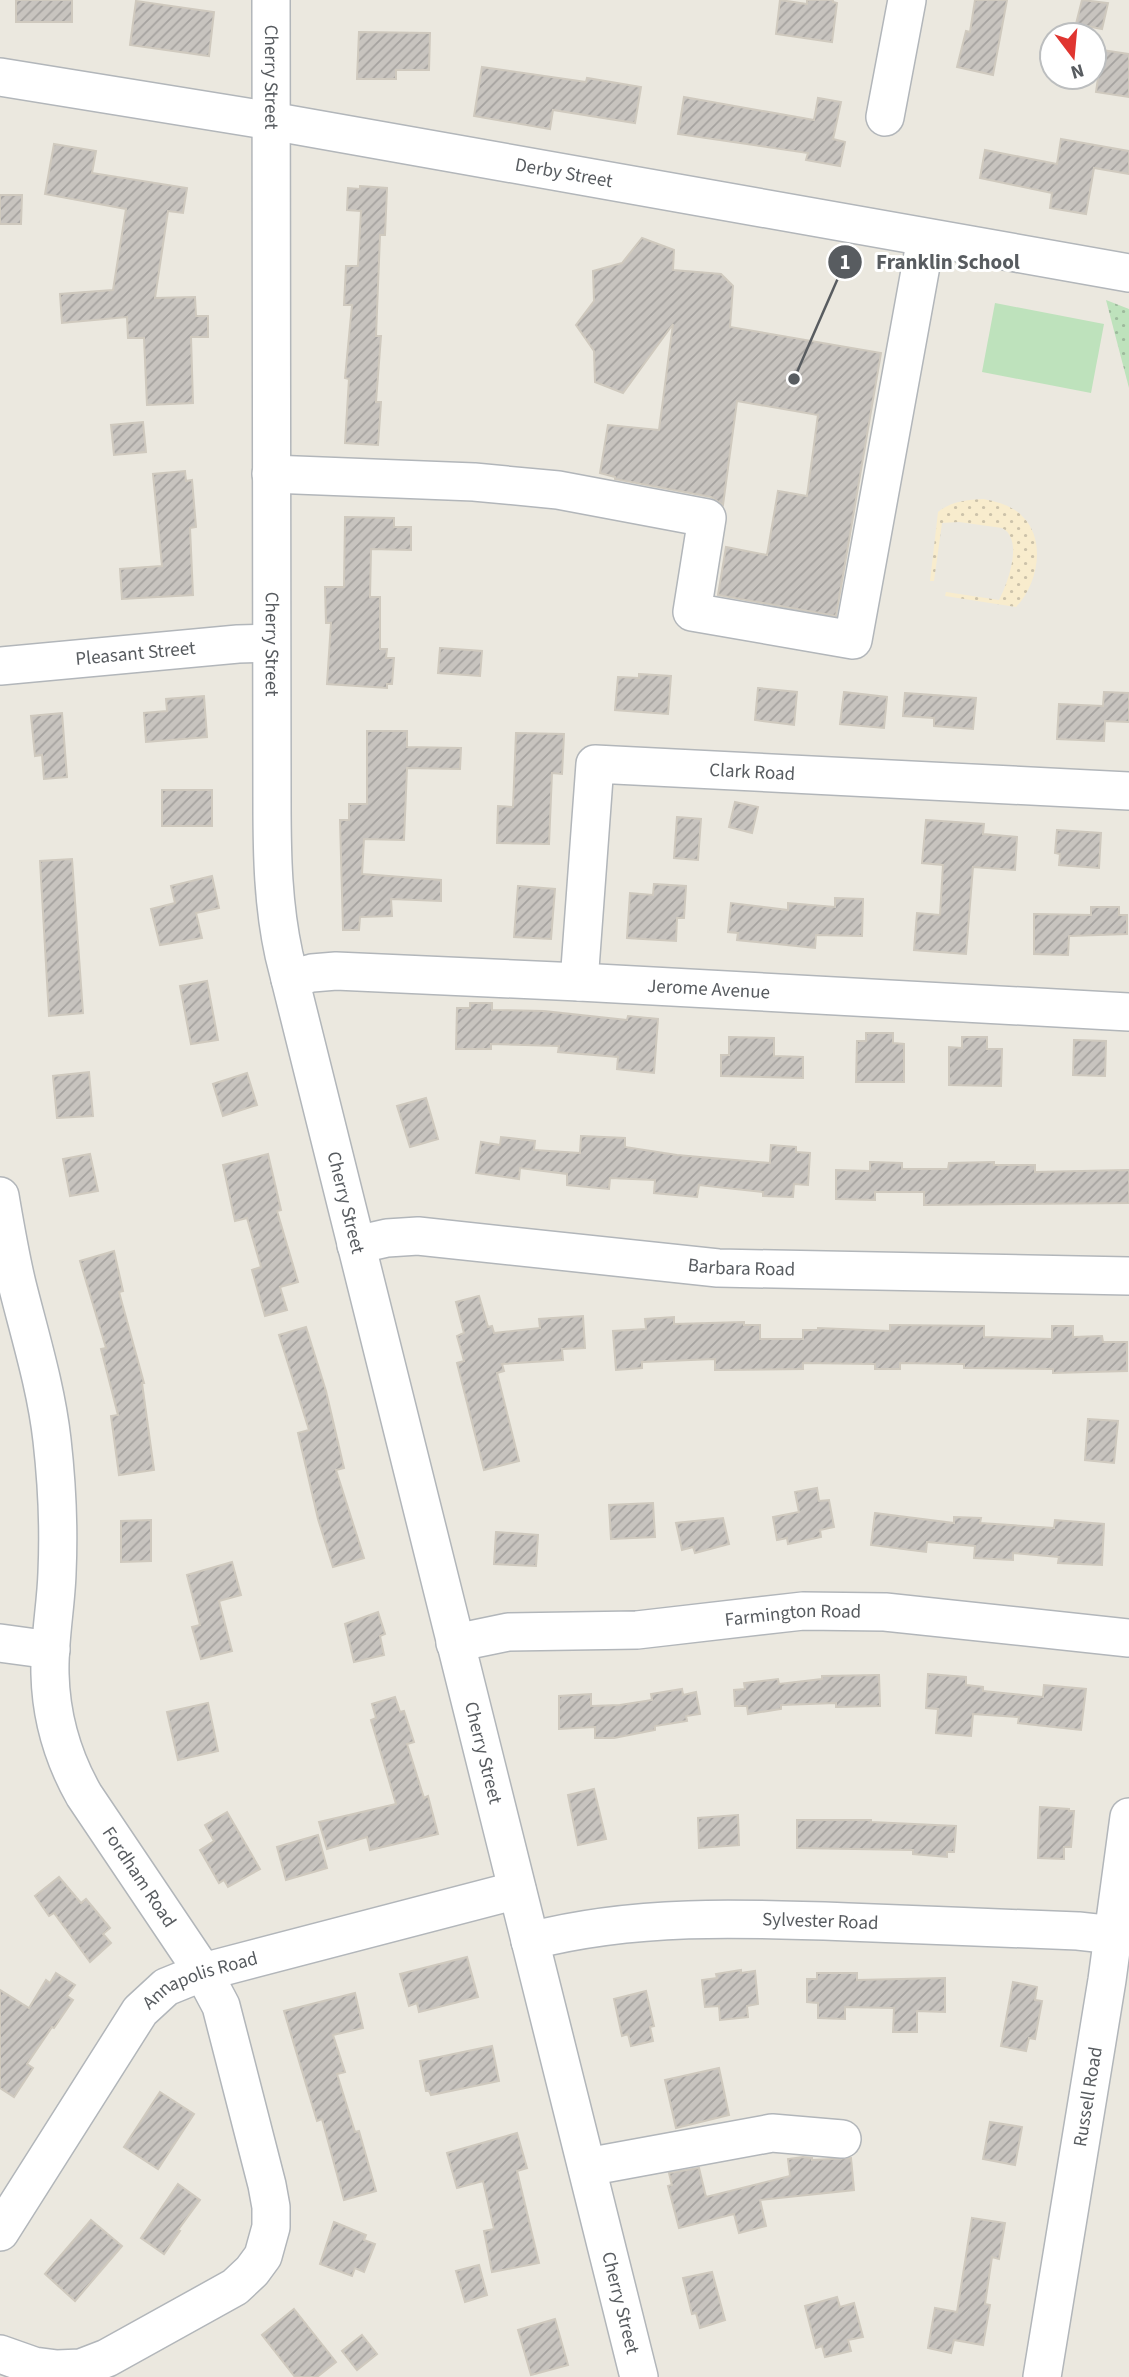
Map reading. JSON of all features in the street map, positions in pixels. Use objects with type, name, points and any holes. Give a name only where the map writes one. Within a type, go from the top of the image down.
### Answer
[{"type":"street","name":"Cherry Street","points":[[271,0],[273,881],[281,940],[639,2377]]},
{"type":"street","points":[[885,117],[907,0]]},
{"type":"street","name":"Derby Street","points":[[0,77],[271,121],[1129,273]]},
{"type":"street","points":[[271,474],[474,482],[558,490],[707,518],[692,612],[853,640],[926,238]]},
{"type":"street","name":"Pleasant Street","points":[[0,666],[271,643]]},
{"type":"street","name":"Clark Road","points":[[579,982],[595,764],[1129,791]]},
{"type":"street","name":"Jerome Avenue","points":[[290,979],[312,973],[336,971],[1129,1012]]},
{"type":"street","name":"Fordham Road","points":[[0,1196],[17,1284],[44,1384],[52,1437],[57,1489],[57,1541],[50,1686],[62,1746],[91,1807],[203,1972],[226,2017],[270,2196],[271,2227],[263,2256],[244,2279],[225,2294],[93,2364],[68,2370],[46,2369],[0,2354]]},
{"type":"street","name":"Barbara Road","points":[[356,1245],[387,1238],[418,1236],[718,1268],[1129,1276]]},
{"type":"street","name":"Farmington Road","points":[[455,1643],[508,1632],[637,1630],[803,1611],[885,1612],[1129,1638]]},
{"type":"street","points":[[0,1643],[51,1650]]},
{"type":"street","name":"Russell Road","points":[[1042,2377],[1114,1935],[1129,1817]]},
{"type":"street","name":"Annapolis Road","points":[[0,2232],[140,2011],[166,1987],[203,1972],[517,1889]]},
{"type":"street","name":"Sylvester Road","points":[[530,1941],[621,1925],[753,1918],[1078,1931],[1114,1935]]},
{"type":"street","points":[[587,2167],[772,2133],[842,2139]]},
{"type":"green space","points":[[1106,300],[1129,309],[1129,388]]},
{"type":"green space","points":[[995,303],[1104,324],[1091,393],[982,372]]},
{"type":"sand","points":[[984,499],[1005,505],[1019,513],[1035,538],[1037,550],[1034,576],[1016,607],[945,596],[946,592],[999,600],[1010,573],[1013,551],[1009,534],[1002,528],[959,522],[942,523],[934,581],[930,581],[938,512],[949,505]]},
{"type":"building","points":[[16,0],[72,0],[72,22],[16,22]]},
{"type":"building","points":[[780,0],[807,4],[807,0],[833,0],[837,3],[832,42],[776,34]]},
{"type":"building","points":[[975,0],[1007,0],[993,75],[957,67],[966,31],[970,32]]},
{"type":"building","points":[[1082,0],[1108,3],[1104,21],[1077,21]]},
{"type":"building","points":[[136,1],[214,12],[209,56],[130,45]]},
{"type":"building","points":[[359,32],[430,33],[429,70],[396,70],[396,79],[357,79]]},
{"type":"building","points":[[1108,51],[1129,54],[1129,97],[1096,92],[1108,91]]},
{"type":"building","points":[[482,67],[586,82],[587,78],[641,87],[635,123],[553,110],[550,129],[474,116]]},
{"type":"building","points":[[684,97],[814,120],[818,98],[841,102],[833,139],[845,142],[840,166],[806,160],[808,153],[678,134]]},
{"type":"building","points":[[1061,139],[1129,151],[1129,174],[1094,168],[1086,214],[1050,208],[1052,193],[980,178],[985,150],[1057,164]]},
{"type":"building","points":[[54,144],[96,151],[92,173],[187,188],[183,213],[168,211],[155,298],[195,297],[196,316],[208,316],[208,337],[191,337],[193,403],[147,405],[144,338],[128,338],[127,317],[62,323],[60,294],[113,290],[126,209],[45,194]]},
{"type":"building","points":[[360,186],[387,188],[385,235],[380,235],[376,336],[381,336],[376,402],[381,402],[378,445],[345,443],[349,379],[345,378],[352,305],[344,305],[346,266],[358,266],[361,211],[347,210],[348,188],[360,189]]},
{"type":"building","points":[[0,195],[22,195],[21,224],[0,224]]},
{"type":"building","points":[[642,238],[674,250],[673,270],[721,274],[733,286],[730,327],[881,353],[836,616],[718,595],[726,547],[767,555],[778,491],[807,496],[818,415],[737,401],[723,505],[711,497],[615,479],[600,473],[608,425],[659,430],[673,324],[623,393],[595,382],[594,351],[576,325],[594,301],[593,271],[622,263]]},
{"type":"building","points":[[143,422],[146,452],[114,455],[111,425]]},
{"type":"building","points":[[185,471],[186,481],[192,480],[196,527],[190,528],[193,595],[122,599],[120,569],[162,566],[153,474]]},
{"type":"building","points":[[345,517],[394,518],[394,527],[411,527],[411,550],[371,549],[370,597],[380,597],[380,649],[387,649],[386,658],[394,658],[392,684],[387,684],[387,688],[327,684],[331,623],[326,623],[325,587],[344,587]]},
{"type":"building","points":[[440,648],[482,651],[480,676],[438,673]]},
{"type":"building","points":[[639,674],[671,676],[668,714],[615,710],[618,677],[639,678]]},
{"type":"building","points":[[758,688],[797,692],[794,725],[755,720]]},
{"type":"building","points":[[844,692],[887,697],[884,728],[840,724]]},
{"type":"building","points":[[1104,692],[1129,693],[1129,722],[1105,721],[1104,741],[1057,739],[1059,704],[1103,706]]},
{"type":"building","points":[[905,693],[976,698],[973,729],[934,726],[934,718],[903,716]]},
{"type":"building","points":[[204,696],[207,737],[146,742],[144,713],[167,711],[166,699]]},
{"type":"building","points":[[62,713],[67,777],[44,779],[42,755],[35,756],[31,716]]},
{"type":"building","points":[[367,731],[407,731],[407,747],[461,748],[460,769],[407,768],[404,840],[364,839],[362,874],[441,880],[441,901],[391,899],[392,916],[360,917],[359,930],[343,930],[340,820],[349,820],[349,804],[367,804]]},
{"type":"building","points":[[516,733],[564,734],[562,774],[552,773],[549,844],[497,843],[498,806],[513,807]]},
{"type":"building","points":[[162,790],[212,790],[212,826],[162,826]]},
{"type":"building","points":[[735,802],[758,807],[752,833],[729,827]]},
{"type":"building","points":[[677,817],[701,819],[698,860],[674,858]]},
{"type":"building","points":[[926,820],[984,824],[983,834],[1017,837],[1015,870],[973,867],[966,954],[914,950],[917,913],[940,915],[943,865],[922,863]]},
{"type":"building","points":[[1057,830],[1101,833],[1099,868],[1059,865],[1060,854],[1055,853]]},
{"type":"building","points":[[72,859],[83,1013],[49,1016],[40,861]]},
{"type":"building","points":[[212,876],[219,908],[196,913],[202,938],[160,945],[151,909],[175,903],[171,886]]},
{"type":"building","points":[[654,884],[686,886],[684,918],[677,918],[676,941],[627,938],[630,893],[653,895]]},
{"type":"building","points":[[518,886],[555,889],[551,939],[514,937]]},
{"type":"building","points":[[835,898],[863,899],[862,936],[816,935],[815,948],[737,940],[738,933],[728,932],[731,903],[788,910],[788,903],[835,907]]},
{"type":"building","points":[[1091,907],[1119,907],[1119,915],[1127,915],[1127,934],[1069,936],[1068,955],[1034,954],[1034,914],[1091,915]]},
{"type":"building","points":[[207,981],[218,1040],[191,1044],[180,986]]},
{"type":"building","points":[[470,1003],[492,1003],[492,1010],[544,1011],[627,1020],[628,1016],[658,1019],[654,1073],[617,1069],[618,1057],[558,1052],[559,1046],[491,1044],[491,1049],[456,1049],[457,1008],[470,1008]]},
{"type":"building","points":[[866,1033],[893,1033],[893,1043],[904,1044],[904,1082],[856,1082],[857,1041],[866,1041]]},
{"type":"building","points":[[729,1037],[774,1038],[774,1056],[803,1057],[803,1078],[721,1076],[721,1055],[729,1055]]},
{"type":"building","points":[[962,1037],[987,1037],[987,1049],[1002,1049],[1001,1086],[949,1085],[949,1047],[962,1048]]},
{"type":"building","points":[[1074,1040],[1106,1041],[1105,1076],[1073,1075]]},
{"type":"building","points":[[89,1072],[93,1116],[57,1118],[53,1076]]},
{"type":"building","points":[[247,1073],[257,1105],[223,1116],[213,1084]]},
{"type":"building","points":[[426,1098],[438,1139],[410,1147],[397,1106]]},
{"type":"building","points":[[581,1136],[625,1138],[625,1147],[677,1155],[770,1163],[771,1145],[796,1147],[796,1152],[810,1153],[808,1185],[794,1184],[793,1197],[763,1196],[763,1192],[699,1185],[697,1197],[654,1193],[655,1180],[610,1178],[609,1189],[567,1185],[567,1174],[520,1168],[519,1179],[476,1173],[481,1142],[500,1145],[501,1137],[535,1141],[534,1150],[580,1153]]},
{"type":"building","points":[[90,1154],[98,1191],[70,1196],[63,1159]]},
{"type":"building","points":[[268,1154],[281,1210],[277,1211],[298,1282],[280,1287],[287,1310],[265,1316],[252,1270],[261,1267],[247,1218],[235,1221],[223,1165]]},
{"type":"building","points":[[870,1162],[902,1163],[902,1169],[948,1169],[949,1163],[994,1162],[994,1165],[1035,1165],[1035,1172],[1129,1170],[1129,1203],[924,1205],[924,1192],[875,1192],[875,1200],[836,1199],[836,1170],[870,1171]]},
{"type":"building","points":[[114,1251],[123,1291],[119,1292],[144,1383],[154,1470],[119,1475],[111,1416],[118,1415],[101,1349],[106,1348],[80,1261]]},
{"type":"building","points":[[479,1296],[488,1327],[492,1326],[494,1333],[540,1328],[539,1319],[583,1316],[585,1348],[562,1349],[563,1360],[502,1364],[504,1371],[497,1373],[519,1461],[484,1470],[457,1363],[464,1361],[457,1336],[464,1333],[456,1302]]},
{"type":"building","points":[[674,1317],[674,1324],[744,1322],[744,1325],[760,1325],[760,1339],[803,1339],[803,1330],[818,1328],[890,1331],[890,1325],[984,1326],[984,1337],[1052,1339],[1052,1326],[1073,1326],[1073,1337],[1102,1336],[1103,1342],[1127,1342],[1127,1371],[1053,1373],[1053,1369],[964,1368],[964,1364],[900,1363],[900,1369],[875,1369],[875,1364],[803,1363],[803,1369],[715,1370],[715,1359],[642,1362],[642,1368],[616,1370],[613,1331],[646,1329],[645,1319]]},
{"type":"building","points":[[306,1327],[326,1391],[344,1468],[336,1470],[364,1558],[333,1567],[318,1519],[298,1433],[309,1430],[279,1335]]},
{"type":"building","points":[[1088,1419],[1118,1421],[1114,1463],[1085,1460]]},
{"type":"building","points":[[817,1488],[819,1501],[829,1500],[834,1527],[820,1530],[821,1537],[788,1544],[787,1538],[777,1540],[773,1517],[799,1512],[795,1492]]},
{"type":"building","points":[[653,1503],[655,1537],[611,1539],[609,1505]]},
{"type":"building","points":[[875,1513],[954,1523],[954,1517],[981,1518],[980,1523],[1054,1528],[1055,1520],[1104,1524],[1102,1565],[1058,1563],[1059,1557],[1013,1553],[1013,1560],[974,1558],[975,1546],[927,1542],[926,1552],[871,1545]]},
{"type":"building","points":[[723,1518],[729,1544],[695,1553],[693,1547],[682,1550],[676,1523]]},
{"type":"building","points":[[151,1520],[151,1561],[121,1562],[121,1521]]},
{"type":"building","points":[[496,1532],[538,1535],[536,1566],[494,1564]]},
{"type":"building","points":[[232,1562],[241,1595],[219,1601],[232,1651],[201,1659],[192,1627],[200,1625],[187,1575]]},
{"type":"building","points":[[378,1612],[385,1634],[380,1636],[384,1655],[354,1662],[345,1624]]},
{"type":"building","points":[[928,1674],[966,1677],[966,1685],[983,1687],[983,1691],[1043,1697],[1044,1685],[1086,1689],[1081,1730],[1018,1723],[1019,1717],[973,1714],[971,1736],[936,1733],[938,1709],[926,1708]]},
{"type":"building","points":[[879,1675],[880,1706],[836,1707],[836,1703],[781,1705],[781,1709],[748,1714],[747,1706],[735,1706],[734,1690],[745,1689],[744,1683],[778,1679],[779,1684],[822,1679],[822,1676]]},
{"type":"building","points":[[682,1689],[683,1695],[696,1692],[700,1714],[686,1716],[687,1721],[655,1726],[655,1730],[614,1738],[595,1738],[595,1727],[559,1729],[559,1696],[591,1694],[591,1706],[620,1705],[652,1700],[651,1694]]},
{"type":"building","points":[[395,1697],[400,1712],[404,1711],[414,1742],[407,1744],[424,1798],[428,1796],[438,1834],[370,1850],[367,1837],[327,1849],[319,1822],[396,1804],[371,1720],[376,1718],[372,1704]]},
{"type":"building","points":[[208,1703],[218,1751],[178,1760],[167,1712]]},
{"type":"building","points":[[594,1789],[606,1839],[578,1845],[568,1795]]},
{"type":"building","points":[[1040,1807],[1074,1811],[1071,1847],[1064,1847],[1064,1859],[1038,1858]]},
{"type":"building","points":[[227,1812],[260,1869],[228,1887],[224,1880],[219,1883],[200,1850],[214,1841],[205,1825]]},
{"type":"building","points":[[738,1815],[739,1845],[699,1848],[698,1818]]},
{"type":"building","points":[[797,1820],[871,1820],[956,1826],[954,1852],[947,1852],[947,1857],[913,1854],[913,1850],[797,1848]]},
{"type":"building","points":[[318,1835],[327,1868],[286,1880],[277,1847]]},
{"type":"building","points":[[59,1877],[81,1903],[86,1899],[110,1928],[103,1934],[111,1943],[90,1962],[54,1913],[49,1916],[35,1896]]},
{"type":"building","points":[[467,1957],[478,1997],[419,2012],[417,2003],[409,2006],[400,1974]]},
{"type":"building","points":[[741,1970],[741,1973],[755,1971],[758,2004],[747,2006],[748,2017],[720,2020],[719,2006],[705,2007],[702,1980],[717,1978],[716,1974]]},
{"type":"building","points":[[56,1973],[75,1985],[67,1996],[73,2000],[27,2064],[33,2068],[14,2097],[0,2088],[0,1990],[29,2008],[46,1980],[50,1983]]},
{"type":"building","points":[[817,1973],[857,1973],[857,1980],[945,1978],[945,2012],[917,2011],[917,2032],[893,2032],[894,2008],[845,2007],[845,2019],[818,2018],[818,2003],[807,2002],[807,1979],[817,1979]]},
{"type":"building","points":[[1013,1982],[1037,1987],[1035,2000],[1042,2001],[1035,2039],[1029,2038],[1026,2051],[1001,2046]]},
{"type":"building","points":[[646,1991],[654,2026],[650,2027],[653,2041],[631,2046],[628,2034],[622,2036],[614,1999]]},
{"type":"building","points":[[355,1993],[363,2028],[333,2035],[345,2072],[337,2074],[355,2132],[359,2131],[376,2191],[344,2200],[322,2119],[317,2121],[284,2011]]},
{"type":"building","points":[[492,2046],[499,2081],[431,2095],[426,2091],[420,2061]]},
{"type":"building","points":[[719,2068],[729,2115],[676,2128],[665,2080]]},
{"type":"building","points":[[160,2092],[194,2114],[158,2169],[124,2147]]},
{"type":"building","points":[[990,2122],[1022,2127],[1015,2165],[983,2159]]},
{"type":"building","points":[[517,2133],[527,2168],[517,2171],[539,2263],[492,2272],[484,2231],[494,2229],[483,2181],[457,2188],[447,2153]]},
{"type":"building","points":[[803,2157],[812,2160],[851,2158],[854,2190],[760,2200],[766,2226],[739,2233],[734,2214],[679,2228],[668,2186],[672,2185],[669,2173],[699,2168],[706,2197],[790,2176],[788,2159]]},
{"type":"building","points":[[178,2184],[200,2200],[164,2254],[141,2238]]},
{"type":"building","points":[[972,2218],[1005,2223],[999,2259],[992,2257],[985,2304],[990,2305],[983,2345],[954,2340],[951,2353],[928,2348],[935,2308],[957,2312]]},
{"type":"building","points":[[91,2220],[122,2246],[75,2301],[45,2274]]},
{"type":"building","points":[[334,2222],[366,2235],[364,2240],[375,2244],[364,2272],[355,2268],[352,2276],[320,2264]]},
{"type":"building","points":[[479,2265],[487,2295],[465,2302],[456,2271]]},
{"type":"building","points":[[712,2272],[725,2320],[700,2328],[696,2313],[692,2314],[683,2278]]},
{"type":"building","points":[[837,2297],[840,2307],[854,2303],[863,2337],[848,2340],[851,2351],[825,2357],[822,2346],[816,2348],[805,2306]]},
{"type":"building","points":[[294,2309],[336,2362],[317,2377],[295,2377],[262,2335]]},
{"type":"building","points":[[555,2319],[568,2365],[531,2375],[518,2330]]},
{"type":"building","points":[[362,2335],[377,2354],[357,2370],[342,2351]]},
{"type":"place","name":"Franklin School","points":[[794,379]]}]
